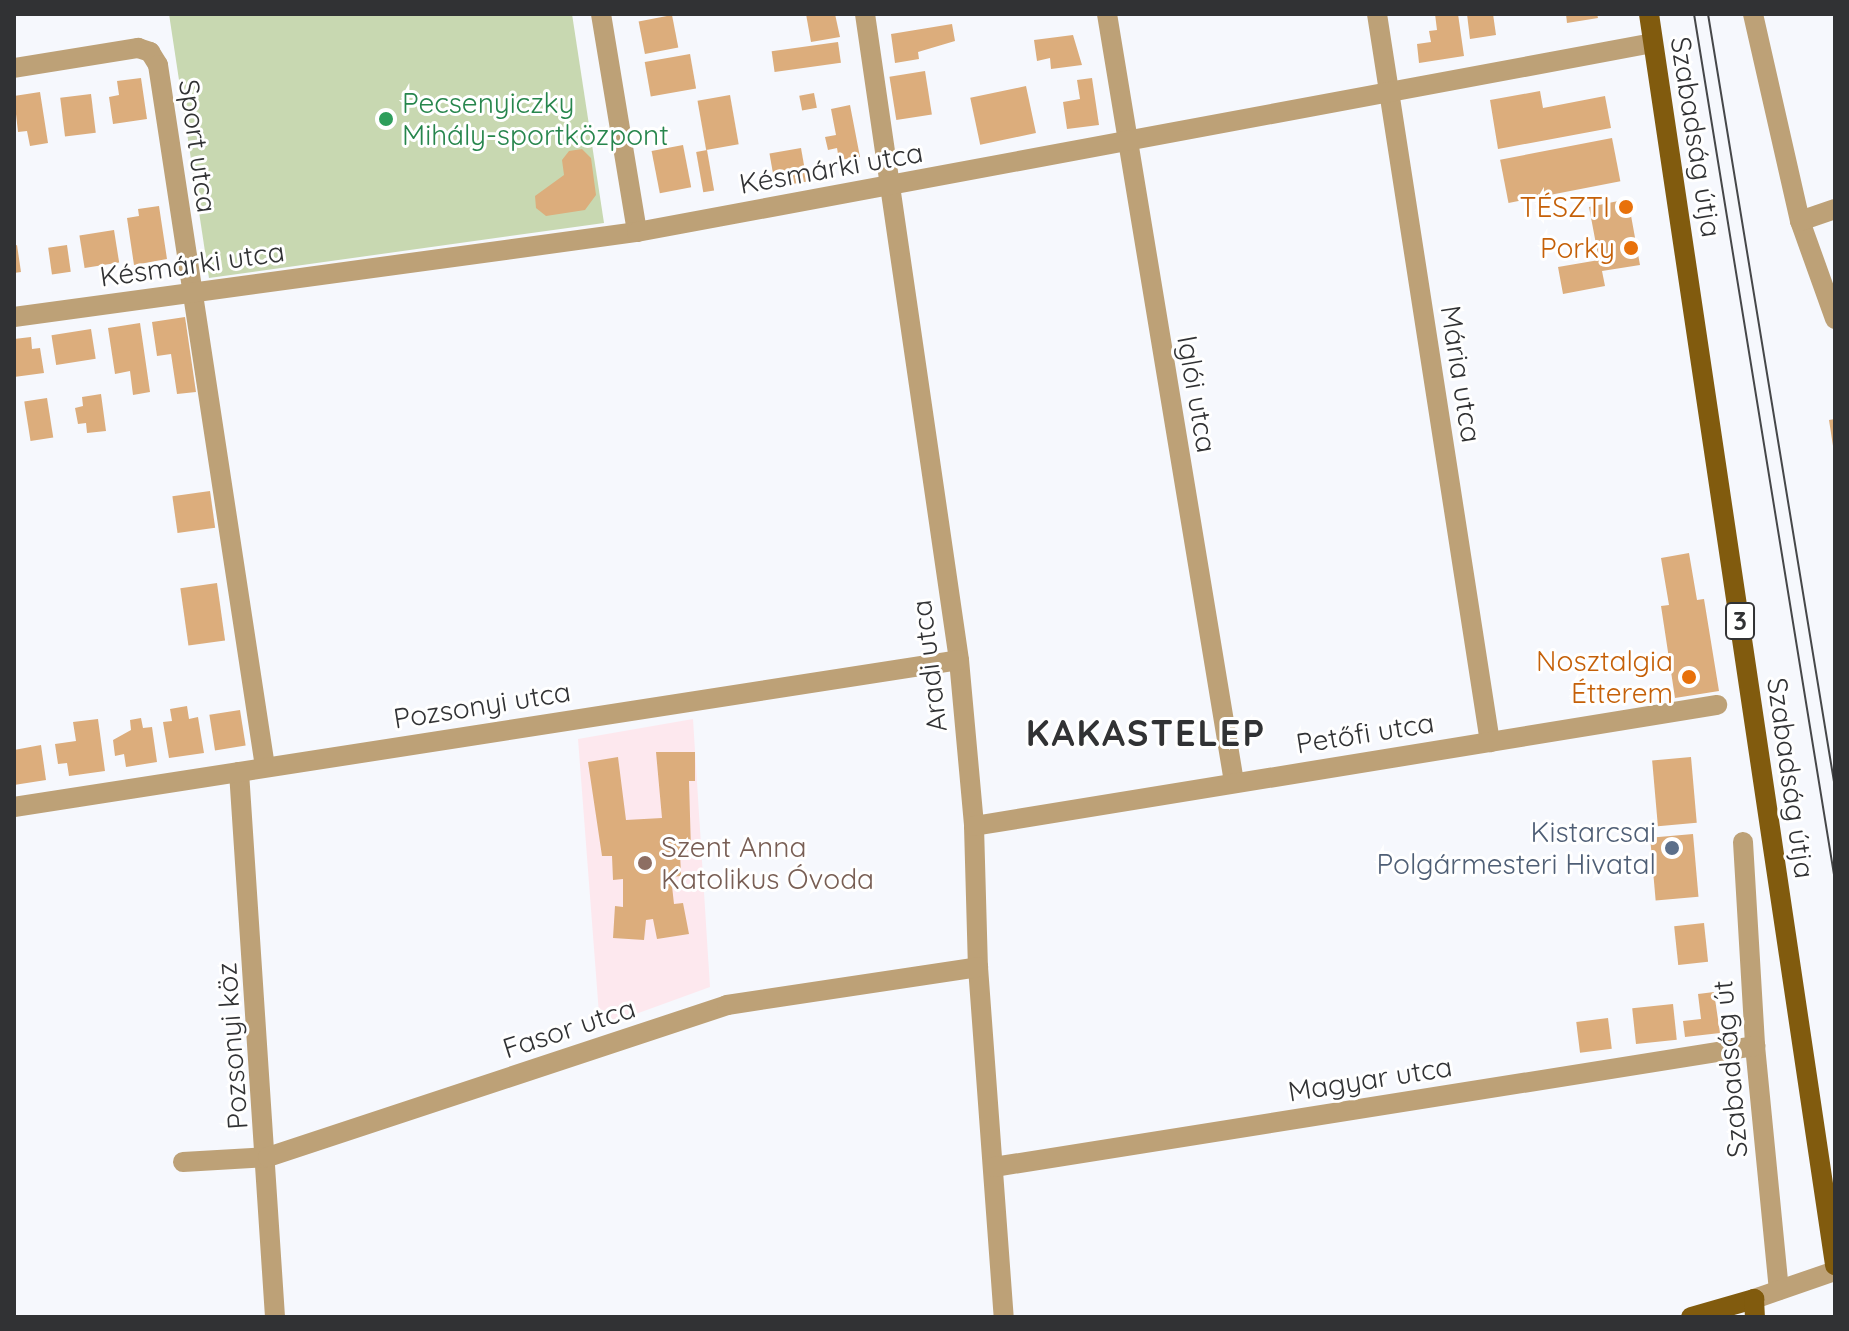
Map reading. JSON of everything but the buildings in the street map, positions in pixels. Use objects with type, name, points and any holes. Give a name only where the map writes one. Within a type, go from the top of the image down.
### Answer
[{"type":"main road","name":"Szabadság útja","points":[[1649,14],[1835,1265]]},
{"type":"main road","points":[[1691,1317],[1754,1308]]},
{"type":"street","points":[[601,14],[637,232]]},
{"type":"street","name":"Aradi utca","points":[[865,14],[959,660],[974,826],[978,967],[1004,1317]]},
{"type":"street","name":"Iglói utca","points":[[1107,14],[1126,144],[1234,782]]},
{"type":"street","name":"Mária utca","points":[[1377,14],[1490,742]]},
{"type":"street","points":[[1753,14],[1800,221],[1835,319]]},
{"type":"street","name":"Késmárki utca","points":[[14,317],[637,232],[1126,144],[1653,43]]},
{"type":"street","name":"Sport utca","points":[[14,68],[138,48],[150,52],[158,65],[191,291]]},
{"type":"street","points":[[1800,221],[1835,209]]},
{"type":"street","points":[[191,291],[265,767]]},
{"type":"street","name":"Pozsonyi utca","points":[[14,807],[959,660]]},
{"type":"street","name":"Petőfi utca","points":[[974,826],[1717,705]]},
{"type":"street","name":"Pozsonyi köz","points":[[239,772],[268,1157],[275,1317]]},
{"type":"street","name":"Szabadság út","points":[[1743,842],[1755,1046],[1779,1290]]},
{"type":"street","name":"Fasor utca","points":[[183,1162],[268,1157],[727,1005],[978,967]]},
{"type":"street","name":"Magyar utca","points":[[994,1167],[1755,1046]]},
{"type":"street","points":[[1754,1308],[1779,1290],[1835,1271]]},
{"type":"shaded area","name":"Szent Anna Katolikus Óvoda","points":[[693,719],[710,987],[600,1027],[578,739]]},
{"type":"green space","name":"Pecsenyiczky Mihály-sportközpont","points":[[169,14],[572,14],[604,223],[209,278]]},
{"type":"tram line","points":[[1694,14],[1835,881]]},
{"type":"tram line","points":[[1708,14],[1835,788]]},
{"type":"place","name":"Pecsenyiczky Mihály-sportközpont","points":[[386,119]]},
{"type":"place","name":"TÉSZTI","points":[[1626,207]]},
{"type":"place","name":"Porky","points":[[1631,248]]},
{"type":"place","name":"Nosztalgia Étterem","points":[[1689,677]]},
{"type":"place","name":"Kistarcsai Polgármesteri Hivatal","points":[[1672,848]]},
{"type":"place","name":"Szent Anna Katolikus Óvoda","points":[[645,863]]},
{"type":"district","name":"KAKASTELEP","points":[[1146,733]]}]
